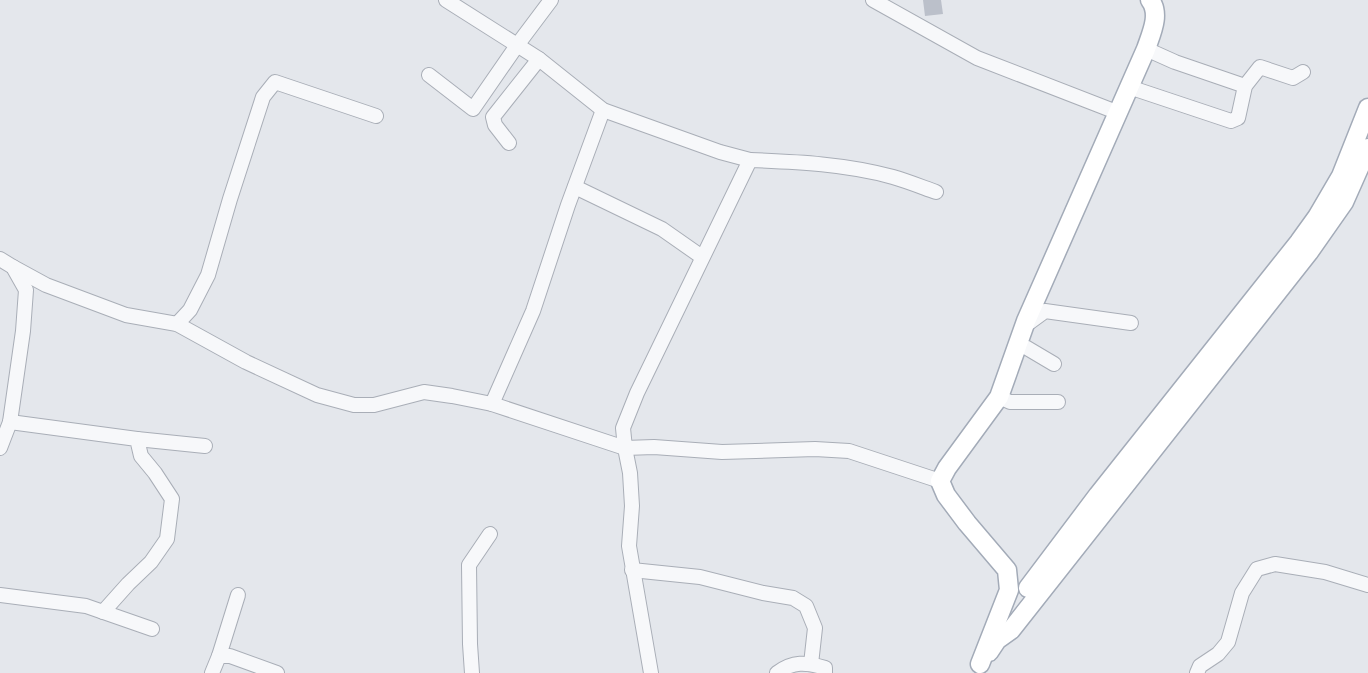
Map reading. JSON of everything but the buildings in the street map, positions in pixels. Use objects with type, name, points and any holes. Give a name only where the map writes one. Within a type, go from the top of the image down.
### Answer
[{"type":"main road","points":[[977,669],[1009,590],[1007,570],[946,495],[940,481],[999,397],[1026,321],[1146,49],[1155,22],[1153,3],[1150,0]]},
{"type":"main road","points":[[997,640],[1001,623],[1098,495],[1311,226],[1341,176],[1368,108]]},
{"type":"main road","points":[[977,669],[997,640],[1011,630],[1286,283],[1344,202],[1368,148]]},
{"type":"street","points":[[446,0],[518,44],[603,110],[720,152],[750,160],[802,162],[841,167],[892,177],[936,192]]},
{"type":"street","points":[[429,75],[473,109],[551,0]]},
{"type":"street","points":[[873,0],[977,58],[1119,113]]},
{"type":"street","points":[[1146,49],[1175,62],[1245,86]]},
{"type":"street","points":[[509,143],[495,125],[494,117],[539,59]]},
{"type":"street","points":[[1129,87],[1231,121],[1238,118],[1245,86],[1260,67],[1293,78],[1303,72]]},
{"type":"street","points":[[177,324],[190,310],[208,274],[263,97],[275,82],[376,116]]},
{"type":"street","points":[[492,404],[533,311],[603,110]]},
{"type":"street","points":[[651,673],[629,546],[632,506],[623,428],[637,393],[750,160]]},
{"type":"street","points":[[575,187],[662,229],[702,257]]},
{"type":"street","points":[[0,260],[46,285],[126,315],[177,324],[246,362],[307,390],[354,405],[374,405],[424,392],[492,404],[625,448],[654,447],[722,452],[815,449],[849,451],[940,481]]},
{"type":"street","points":[[0,448],[10,422],[23,331],[26,290],[13,267]]},
{"type":"street","points":[[1026,321],[1030,322],[1045,311],[1131,323]]},
{"type":"street","points":[[1017,345],[1027,348],[1054,364]]},
{"type":"street","points":[[999,397],[1010,402],[1058,402]]},
{"type":"street","points":[[10,422],[205,446]]},
{"type":"street","points":[[103,612],[151,562],[167,539],[172,500],[141,456],[137,439]]},
{"type":"street","points":[[472,673],[469,565],[490,534]]},
{"type":"street","points":[[1197,673],[1200,666],[1218,654],[1228,642],[1242,594],[1257,569],[1275,564],[1325,572],[1368,585]]},
{"type":"street","points":[[632,570],[700,577],[763,593],[794,598],[806,606],[815,628],[811,664]]},
{"type":"street","points":[[212,673],[238,595]]},
{"type":"street","points":[[0,596],[86,606],[152,629]]},
{"type":"street","points":[[219,656],[230,656],[277,673]]},
{"type":"street","points":[[777,673],[789,664],[811,664],[825,668],[825,673]]}]
